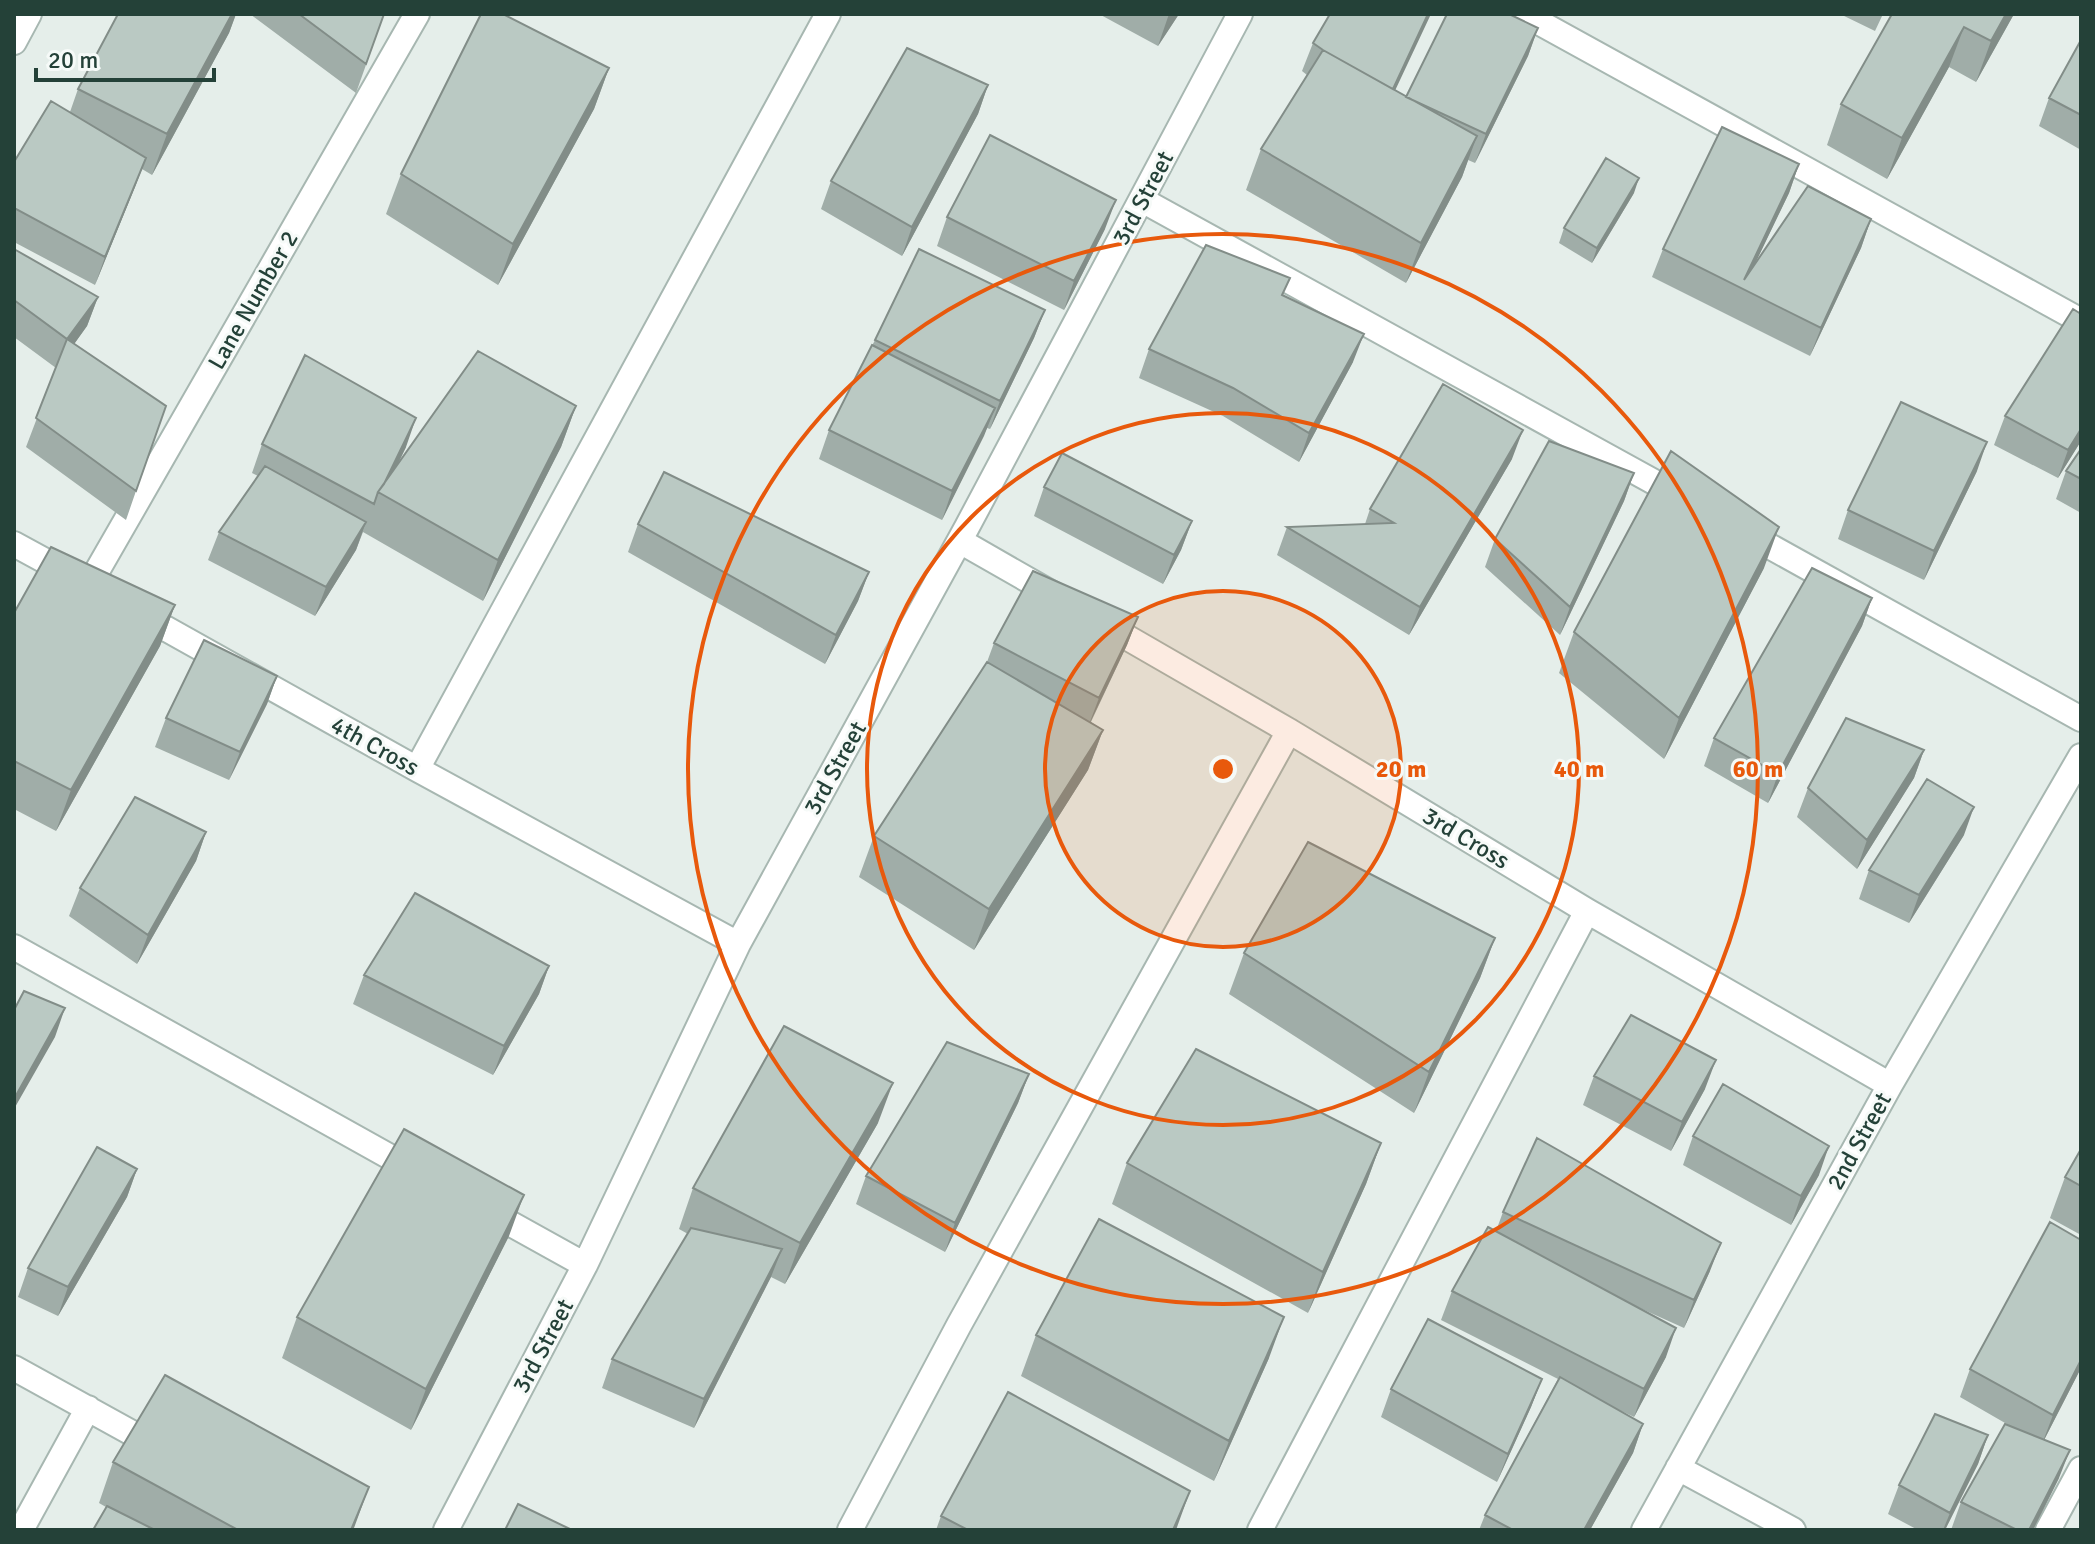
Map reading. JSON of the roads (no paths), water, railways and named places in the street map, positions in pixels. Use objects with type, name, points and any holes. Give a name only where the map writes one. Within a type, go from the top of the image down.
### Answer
[{"type":"street","points":[[14,42],[29,14]]},
{"type":"street","name":"Lane Number 2","points":[[103,593],[417,14]]},
{"type":"street","points":[[417,769],[828,14]]},
{"type":"street","name":"3rd Street","points":[[446,1530],[585,1265],[738,944],[960,541],[1240,14]]},
{"type":"street","points":[[1524,14],[2081,321]]},
{"type":"street","points":[[1142,200],[1701,508]]},
{"type":"street","points":[[1728,523],[2081,719]]},
{"type":"street","name":"3rd Cross","points":[[960,541],[1289,731],[1587,911],[1890,1085]]},
{"type":"street","name":"4th Cross","points":[[14,544],[738,944]]},
{"type":"street","points":[[850,1530],[959,1325],[1289,731]]},
{"type":"street","name":"2nd Street","points":[[1644,1530],[1890,1085],[2081,756]]},
{"type":"street","points":[[1260,1530],[1587,911]]},
{"type":"street","points":[[14,947],[432,1180]]},
{"type":"street","points":[[460,1196],[585,1265]]},
{"type":"street","points":[[14,1368],[184,1462]]},
{"type":"street","points":[[21,1530],[88,1408]]},
{"type":"street","points":[[1678,1468],[1793,1530]]},
{"type":"street","points":[[2048,1530],[2081,1469]]}]
